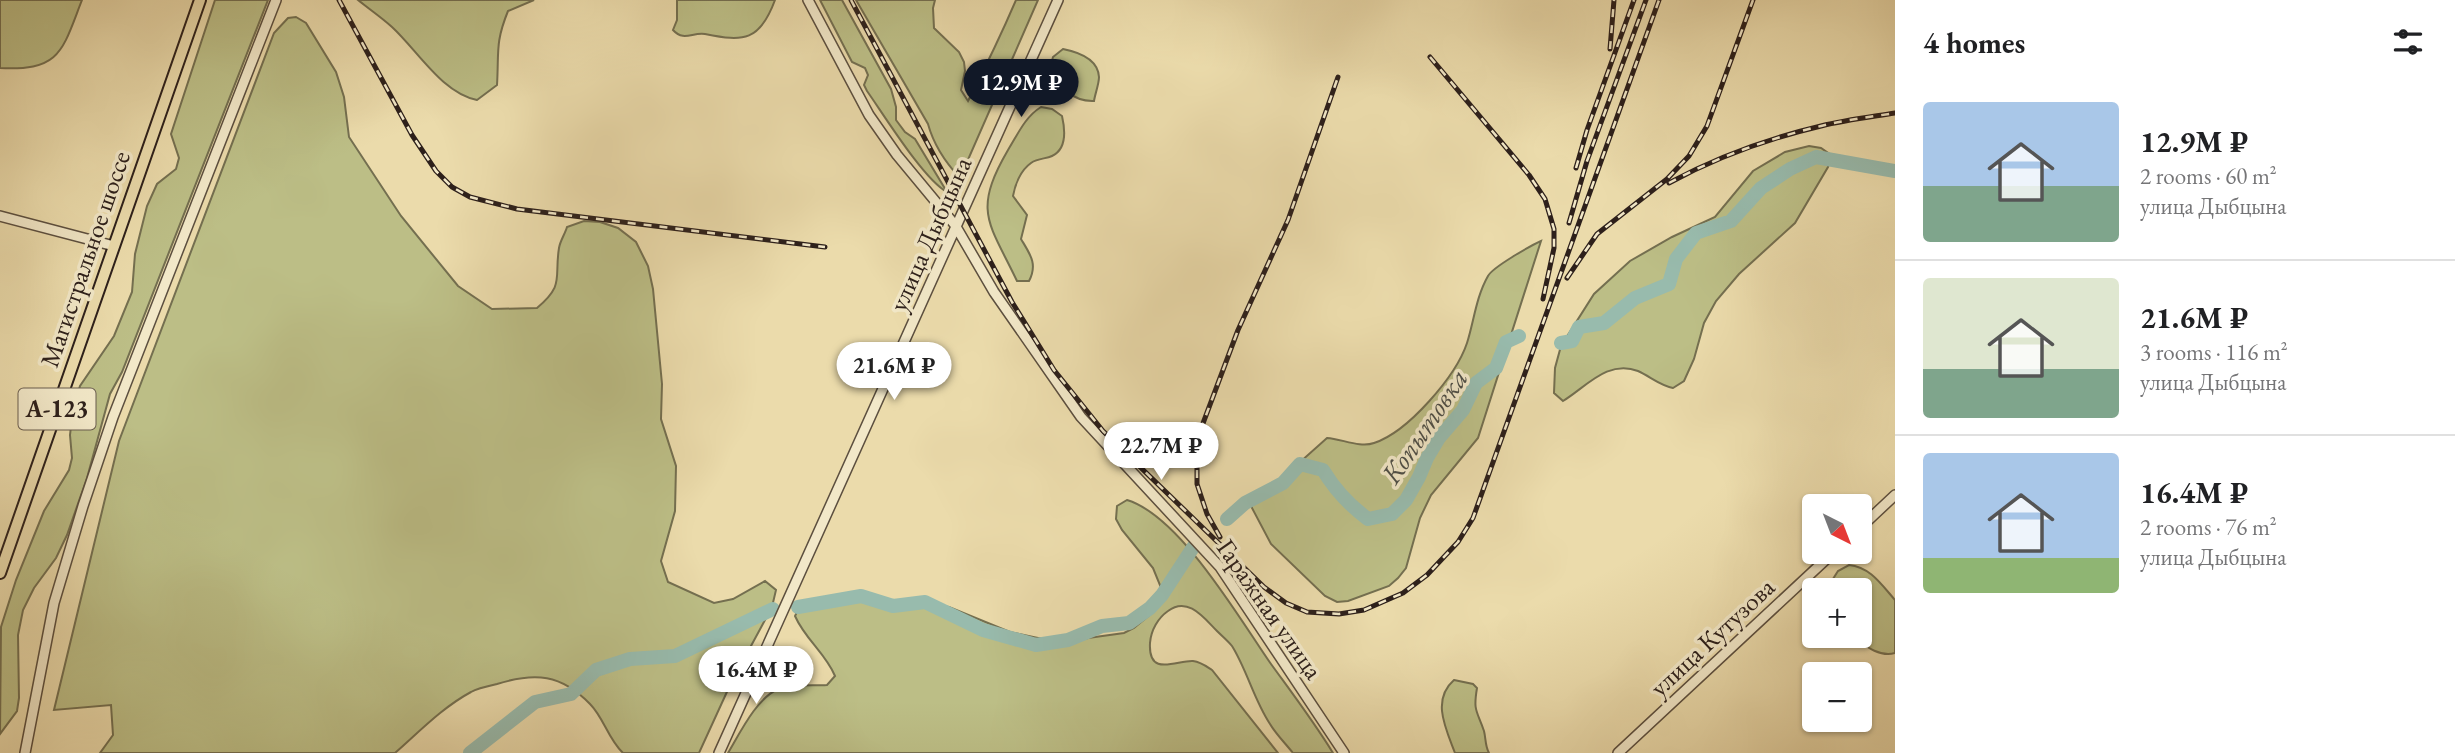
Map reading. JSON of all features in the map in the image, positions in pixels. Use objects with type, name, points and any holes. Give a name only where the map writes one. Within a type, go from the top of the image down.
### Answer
[{"type":"main road","name":"Магистральное шоссе","points":[[0,573],[201,0]]},
{"type":"street","points":[[25,753],[59,583],[87,493],[113,417],[276,0]]},
{"type":"street","name":"Гаражная улица","points":[[808,0],[869,115],[897,155],[955,225],[994,292],[1062,393],[1220,567],[1344,753]]},
{"type":"street","name":"улица Дыбцына","points":[[719,753],[1058,0]]},
{"type":"street","points":[[0,216],[114,246]]},
{"type":"street","points":[[1872,516],[1895,495]]},
{"type":"street","name":"улица Кутузова","points":[[1618,753],[1821,564]]},
{"type":"green space","points":[[0,0],[82,0],[69,33],[56,54],[36,66],[0,68]]},
{"type":"green space","points":[[215,0],[268,0],[122,372],[110,394],[87,478],[67,535],[56,558],[34,588],[23,610],[18,635],[17,711],[0,734],[1,627],[16,580],[44,511],[69,470],[72,458],[70,435],[73,410],[80,386],[114,336],[132,292],[135,254],[147,206],[157,184],[176,169],[179,158],[171,134]]},
{"type":"green space","points":[[358,0],[534,0],[508,11],[499,40],[497,85],[477,100],[464,96],[442,80],[392,27]]},
{"type":"green space","points":[[677,0],[775,0],[757,31],[740,38],[730,38],[677,34],[673,30],[677,20]]},
{"type":"green space","points":[[820,0],[842,0],[891,89],[896,120],[905,132],[915,139],[947,192],[927,175],[867,91],[864,85],[868,75],[865,68],[852,62]]},
{"type":"green space","points":[[856,0],[935,0],[934,28],[959,52],[964,62],[961,90],[968,101],[1016,0],[1038,0],[960,178],[941,153],[928,124]]},
{"type":"green space","points":[[296,17],[306,23],[336,72],[344,97],[349,137],[401,216],[458,286],[492,309],[537,308],[546,300],[557,281],[559,248],[567,227],[584,221],[600,222],[618,228],[636,242],[648,266],[653,289],[662,384],[661,419],[676,466],[675,511],[661,561],[668,582],[714,603],[733,599],[765,581],[776,590],[772,607],[731,683],[699,753],[623,753],[595,710],[579,694],[558,681],[535,677],[511,680],[471,692],[441,712],[395,753],[100,753],[113,735],[111,705],[54,710],[119,441],[274,33],[288,18]]},
{"type":"green space","points":[[1063,49],[1081,54],[1095,65],[1099,77],[1094,101],[1073,96],[1053,75],[1050,68],[1053,57]]},
{"type":"green space","points":[[1041,107],[1052,109],[1062,116],[1064,138],[1057,153],[1027,166],[1015,187],[1013,196],[1027,215],[1021,239],[1033,264],[1029,281],[1017,281],[988,217],[990,188],[1008,150],[1026,121]]},
{"type":"green space","points":[[1809,146],[1821,148],[1831,155],[1828,167],[1795,223],[1739,274],[1716,301],[1704,323],[1694,359],[1684,381],[1673,388],[1627,368],[1598,376],[1563,401],[1554,393],[1555,368],[1561,346],[1594,294],[1630,261],[1715,217],[1753,171],[1785,152]]},
{"type":"green space","points":[[1541,241],[1478,438],[1431,495],[1420,518],[1406,568],[1389,586],[1348,601],[1337,602],[1325,596],[1271,544],[1252,508],[1250,498],[1280,480],[1327,438],[1357,444],[1374,443],[1387,437],[1415,415],[1442,386],[1461,356],[1488,276],[1504,262]]},
{"type":"green space","points":[[1127,500],[1147,510],[1167,526],[1207,571],[1333,753],[1293,753],[1264,715],[1232,646],[1195,610],[1182,606],[1168,611],[1156,625],[1150,643],[1154,660],[1165,665],[1193,661],[1212,670],[1278,753],[728,753],[749,717],[770,694],[790,686],[827,685],[835,676],[795,616],[800,606],[810,601],[898,600],[949,607],[1010,632],[1066,644],[1124,633],[1134,628],[1152,613],[1159,603],[1162,590],[1153,568],[1116,519],[1117,506]]},
{"type":"green space","points":[[1849,565],[1863,569],[1880,582],[1895,600],[1895,653],[1883,654],[1870,648],[1872,648],[1872,578],[1834,578],[1838,571]]},
{"type":"green space","points":[[1454,680],[1473,684],[1477,688],[1476,707],[1489,753],[1455,753],[1442,715],[1443,696]]},
{"type":"waterway","name":"Копытовка","points":[[1561,343],[1572,341],[1579,327],[1604,323],[1635,298],[1669,284],[1676,259],[1696,233],[1731,221],[1761,188],[1790,169],[1816,157],[1895,171]]},
{"type":"waterway","name":"Копытовка","points":[[1227,519],[1245,503],[1283,483],[1300,464],[1323,470],[1343,497],[1368,519],[1392,514],[1406,500],[1427,458],[1439,438],[1463,410],[1476,383],[1496,368],[1506,342],[1519,336]]},
{"type":"waterway","name":"Копытовка","points":[[798,607],[861,596],[893,606],[925,602],[983,630],[1036,645],[1068,640],[1102,626],[1129,623],[1150,608],[1162,595],[1194,546]]},
{"type":"waterway","name":"Копытовка","points":[[470,753],[535,702],[571,694],[596,670],[630,659],[675,656],[773,609]]},
{"type":"railway","points":[[339,0],[412,135],[436,171],[452,187],[470,197],[517,209],[825,247]]},
{"type":"railway","points":[[851,0],[1012,302],[1054,370],[1103,431],[1264,587],[1286,603],[1307,612],[1339,614],[1364,610],[1403,593],[1427,575],[1458,542],[1473,518],[1659,0]]},
{"type":"railway","points":[[1610,49],[1614,0]]},
{"type":"railway","points":[[1576,168],[1634,0]]},
{"type":"railway","points":[[1569,223],[1587,161],[1646,0]]},
{"type":"railway","points":[[1567,278],[1597,234],[1667,179],[1689,156],[1707,126],[1753,0]]},
{"type":"railway","points":[[1430,57],[1529,175],[1545,199],[1554,229],[1554,248],[1543,299]]},
{"type":"railway","points":[[1220,537],[1207,514],[1197,484],[1197,449],[1202,426],[1238,330],[1288,220],[1338,77]]},
{"type":"railway","points":[[1669,183],[1724,157],[1782,136],[1830,124],[1895,113]]}]
